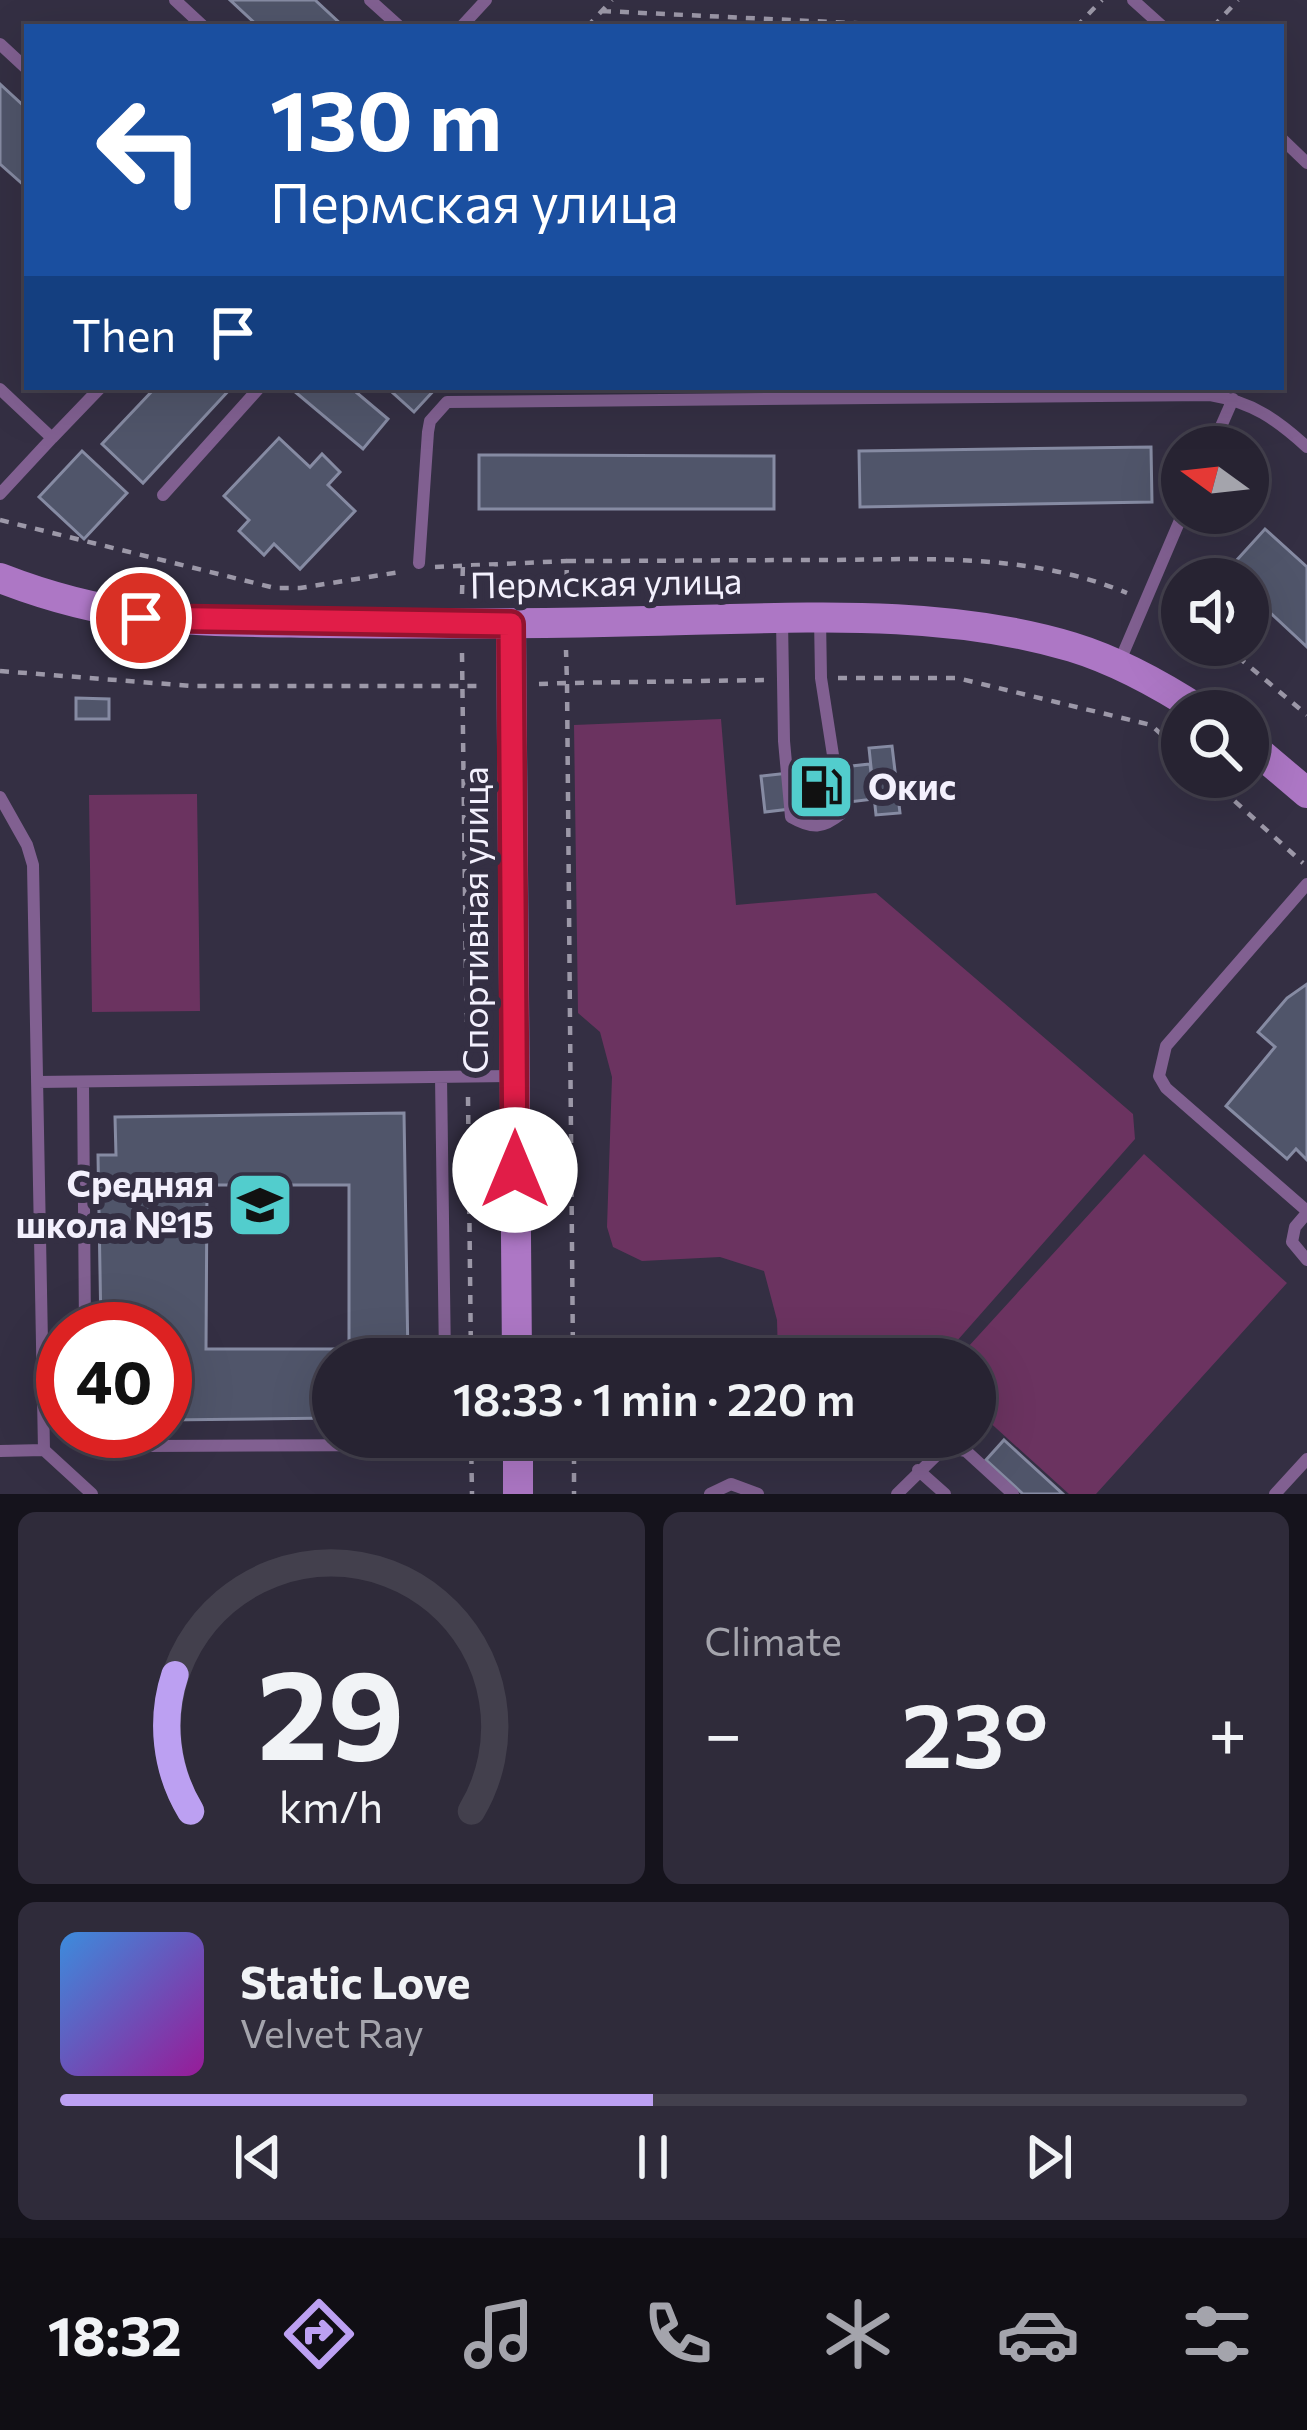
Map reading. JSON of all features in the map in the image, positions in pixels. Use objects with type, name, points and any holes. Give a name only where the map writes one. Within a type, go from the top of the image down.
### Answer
[{"type":"street","name":"Пермская улица","points":[[0,578],[74,604],[141,618],[462,624],[820,618],[915,621],[1017,633],[1118,664],[1164,690]]},
{"type":"street","name":"Спортивная улица","points":[[511,624],[517,1338]]},
{"type":"street","points":[[1269,761],[1307,793]]},
{"type":"street","points":[[518,1458],[518,1494]]},
{"type":"lane","points":[[175,0],[201,24]]},
{"type":"lane","points":[[370,0],[397,24]]},
{"type":"lane","points":[[464,24],[486,0]]},
{"type":"lane","points":[[1133,0],[1160,24]]},
{"type":"lane","points":[[0,44],[24,66]]},
{"type":"lane","points":[[1284,141],[1307,163]]},
{"type":"lane","points":[[0,389],[52,438]]},
{"type":"lane","points":[[0,494],[98,390]]},
{"type":"lane","points":[[163,495],[257,390]]},
{"type":"lane","points":[[418,563],[428,432],[430,421],[447,402],[871,392],[1190,395],[1233,399],[1274,417],[1307,447]]},
{"type":"lane","points":[[1221,426],[1233,399]]},
{"type":"lane","points":[[1118,664],[1174,534]]},
{"type":"lane","points":[[782,619],[791,817],[808,827],[828,825],[842,813],[821,678],[820,618]]},
{"type":"lane","points":[[0,797],[33,865],[41,1302]]},
{"type":"lane","points":[[1307,884],[1166,1046],[1159,1060],[1159,1076],[1166,1088],[1307,1212],[1294,1227],[1292,1242],[1307,1260]]},
{"type":"lane","points":[[37,1082],[515,1076]]},
{"type":"lane","points":[[441,1077],[445,1338]]},
{"type":"lane","points":[[83,1082],[85,1302]]},
{"type":"lane","points":[[192,1446],[312,1445]]},
{"type":"lane","points":[[897,1494],[935,1452],[957,1447],[1013,1494]]},
{"type":"lane","points":[[0,1451],[36,1450]]},
{"type":"lane","points":[[53,1458],[92,1494]]},
{"type":"lane","points":[[1275,1494],[1307,1459]]},
{"type":"lane","points":[[918,1470],[945,1494]]},
{"type":"lane","points":[[710,1494],[730,1484],[758,1494]]},
{"type":"path","points":[[590,24],[612,0]]},
{"type":"path","points":[[1079,24],[1102,0]]},
{"type":"path","points":[[1217,24],[1238,0]]},
{"type":"path","points":[[602,11],[873,24]]},
{"type":"path","points":[[0,520],[275,588],[463,564],[975,559],[1086,576],[1161,608]]},
{"type":"path","points":[[567,561],[573,1338]]},
{"type":"path","points":[[463,564],[471,1338]]},
{"type":"path","points":[[1249,666],[1307,715]]},
{"type":"path","points":[[0,671],[192,686],[783,680]]},
{"type":"path","points":[[821,678],[957,678],[1151,725],[1161,734]]},
{"type":"path","points":[[1231,798],[1307,867]]},
{"type":"path","points":[[471,1458],[472,1494]]},
{"type":"path","points":[[574,1458],[574,1494]]},
{"type":"shaded area","points":[[721,719],[736,905],[876,893],[1133,1114],[1135,1139],[960,1338],[777,1338],[764,1271],[720,1257],[642,1261],[613,1247],[607,1227],[612,1077],[600,1032],[578,1013],[574,725]]},
{"type":"shaded area","points":[[197,794],[200,1011],[92,1012],[89,795]]},
{"type":"shaded area","points":[[1144,1154],[1287,1283],[1096,1494],[1069,1494],[996,1428],[996,1338],[976,1338]]},
{"type":"building","points":[[230,0],[315,0],[341,24],[256,24]]},
{"type":"building","points":[[0,84],[24,106],[24,185],[0,164]]},
{"type":"building","points":[[153,390],[229,390],[143,483],[102,444]]},
{"type":"building","points":[[354,390],[388,419],[363,449],[294,391]]},
{"type":"building","points":[[394,390],[434,390],[414,412]]},
{"type":"building","points":[[279,438],[310,467],[322,454],[340,472],[328,485],[355,511],[300,569],[274,544],[264,555],[239,531],[249,520],[224,496]]},
{"type":"building","points":[[1151,447],[1152,502],[860,507],[859,451]]},
{"type":"building","points":[[82,451],[127,493],[84,539],[39,497]]},
{"type":"building","points":[[479,455],[774,456],[774,509],[479,509]]},
{"type":"building","points":[[1269,533],[1307,567],[1307,647],[1269,612],[1269,558],[1239,558],[1260,534]]},
{"type":"building","points":[[76,698],[109,699],[109,719],[76,719]]},
{"type":"building","points":[[892,746],[900,813],[876,815],[869,748]]},
{"type":"building","points":[[870,764],[874,799],[765,812],[761,776]]},
{"type":"building","points":[[1307,984],[1307,1160],[1296,1149],[1287,1159],[1226,1106],[1275,1047],[1258,1032],[1287,998]]},
{"type":"building","points":[[404,1113],[408,1338],[349,1338],[349,1185],[207,1185],[206,1349],[312,1349],[312,1418],[192,1420],[192,1302],[101,1302],[98,1155],[116,1155],[115,1117]]},
{"type":"building","points":[[1004,1440],[1063,1494],[1023,1494],[986,1460],[996,1458],[996,1449]]},
{"type":"place","name":"Окис","points":[[821,787]]},
{"type":"place","name":"Средняя школа №15","points":[[260,1205]]},
{"type":"route","points":[[141,618],[511,624],[515,1170]]}]
